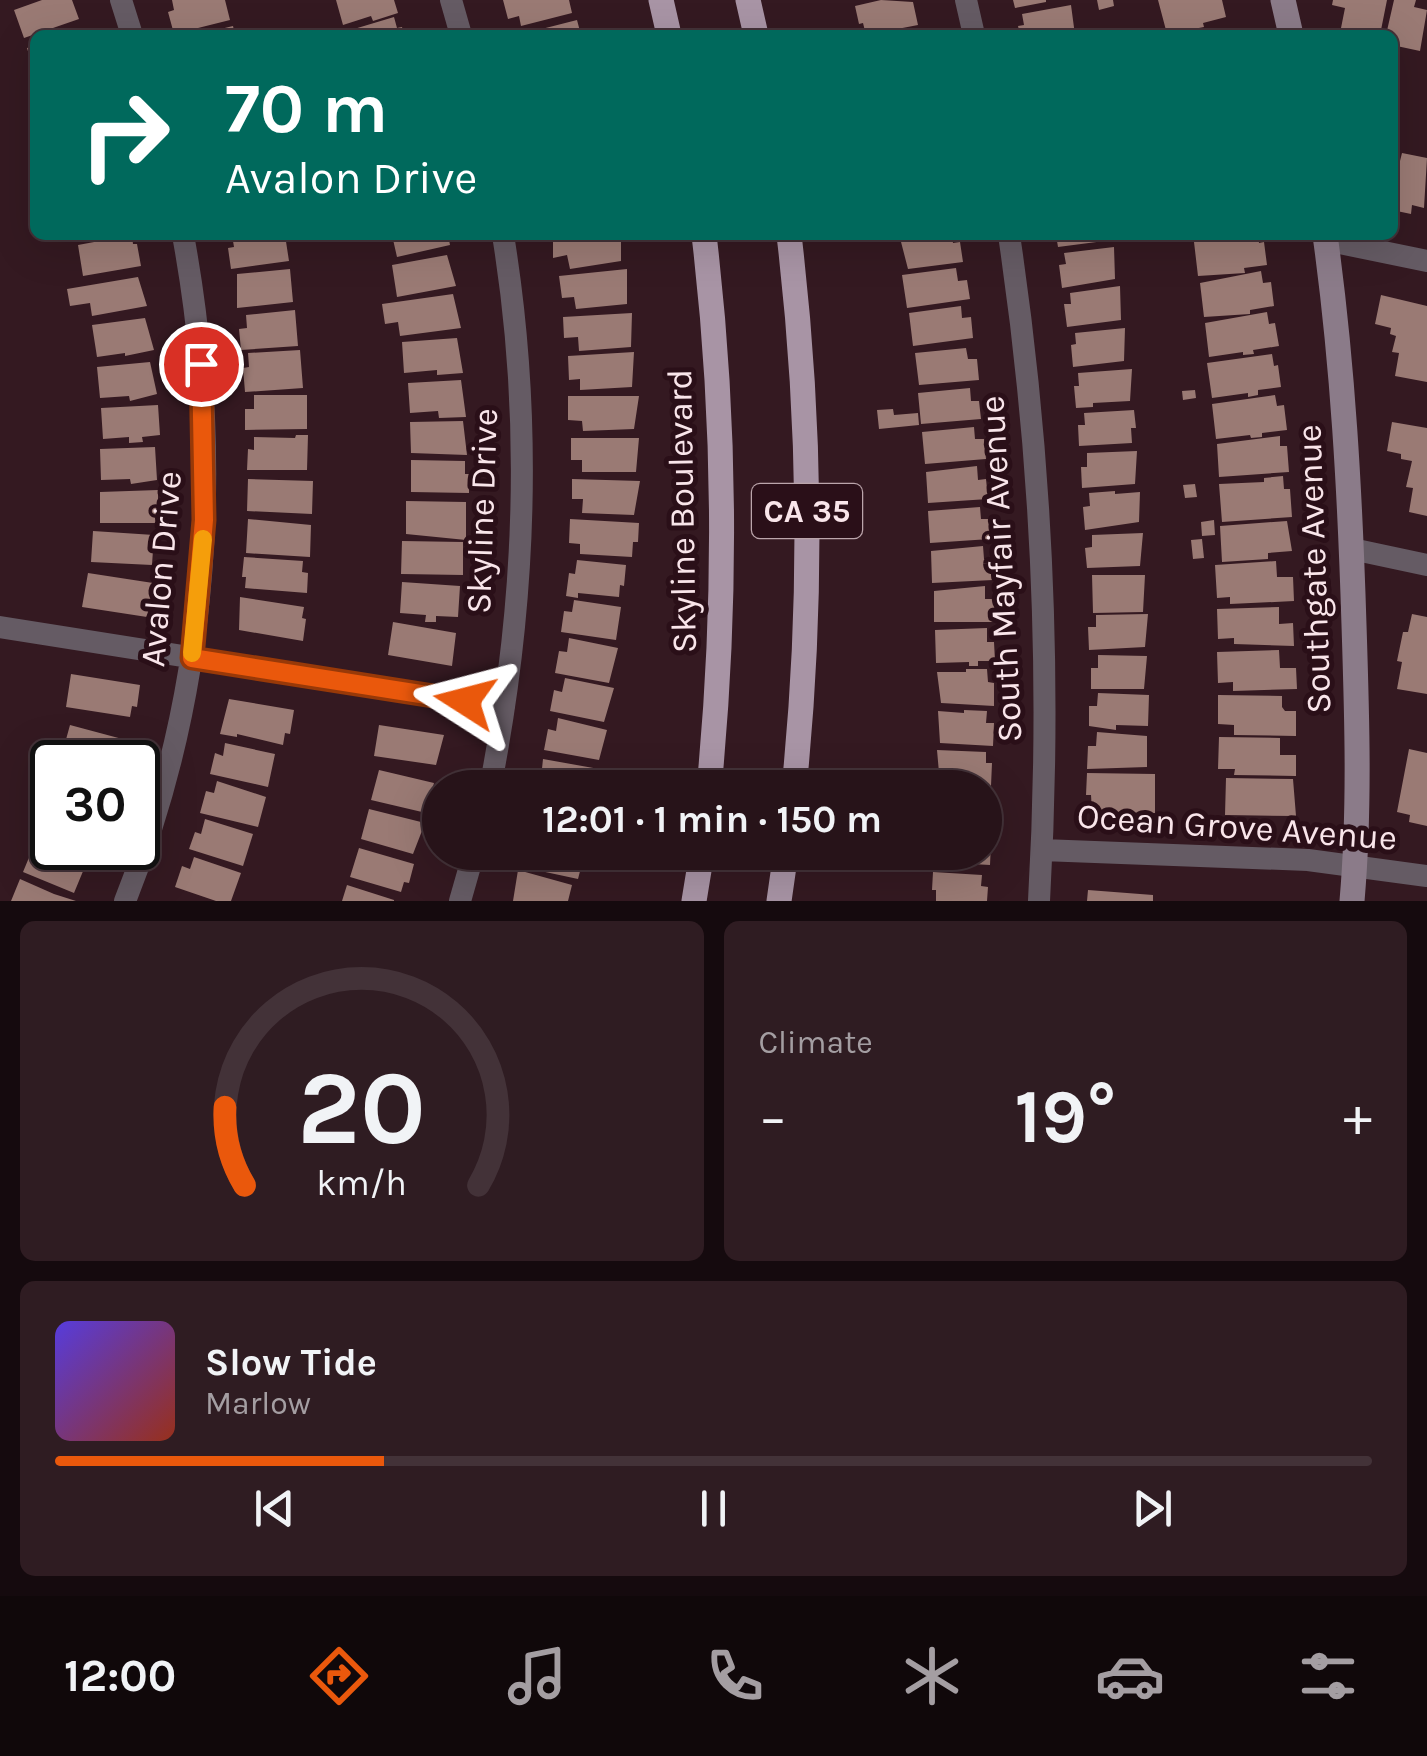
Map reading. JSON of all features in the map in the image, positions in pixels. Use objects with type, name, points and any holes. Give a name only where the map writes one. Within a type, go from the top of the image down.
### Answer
[{"type":"main road","points":[[661,0],[668,30]]},
{"type":"main road","points":[[748,0],[755,30]]},
{"type":"main road","name":"Skyline Boulevard","points":[[705,240],[715,340],[722,514],[721,632],[710,770]]},
{"type":"main road","name":"CA 35","points":[[789,240],[802,368],[807,500],[803,674],[795,770]]},
{"type":"main road","points":[[694,901],[699,870]]},
{"type":"main road","points":[[779,901],[783,870]]},
{"type":"street","points":[[121,0],[130,30]]},
{"type":"street","points":[[452,0],[460,30]]},
{"type":"street","points":[[966,0],[973,30]]},
{"type":"street","points":[[1284,0],[1290,30]]},
{"type":"street","name":"Avalon Drive","points":[[126,901],[167,774],[192,658],[201,583],[206,457],[198,334],[184,240]]},
{"type":"street","name":"Skyline Drive","points":[[493,770],[515,613],[522,494],[518,348],[504,240]]},
{"type":"street","name":"South Mayfair Avenue","points":[[1010,240],[1040,516],[1045,662],[1039,901]]},
{"type":"street","name":"Southgate Avenue","points":[[1325,240],[1347,454],[1352,549],[1352,901]]},
{"type":"street","points":[[1334,240],[1427,261]]},
{"type":"street","points":[[1352,549],[1427,564]]},
{"type":"street","points":[[0,628],[504,707]]},
{"type":"street","name":"Ocean Grove Avenue","points":[[1042,850],[1355,864],[1427,876]]},
{"type":"street","points":[[460,901],[469,870]]},
{"type":"building","points":[[42,0],[72,0],[79,19],[47,30],[30,30],[30,36],[24,38],[14,10]]},
{"type":"building","points":[[172,0],[225,0],[230,20],[173,30],[168,12],[174,10]]},
{"type":"building","points":[[336,0],[394,0],[398,13],[343,25]]},
{"type":"building","points":[[503,0],[569,0],[572,13],[521,26],[519,16],[508,19]]},
{"type":"building","points":[[881,0],[913,2],[918,25],[865,30],[863,23],[859,24],[855,6]]},
{"type":"building","points":[[1013,0],[1046,0],[1046,2],[1015,8]]},
{"type":"building","points":[[1097,0],[1113,0],[1114,6],[1099,10]]},
{"type":"building","points":[[1158,0],[1222,0],[1226,17],[1203,23],[1204,27],[1166,30]]},
{"type":"building","points":[[1333,0],[1387,0],[1381,30],[1341,28],[1345,8],[1332,5]]},
{"type":"building","points":[[1394,0],[1416,0],[1414,7],[1427,10],[1420,51],[1398,46],[1398,30],[1387,30]]},
{"type":"building","points":[[1071,5],[1074,30],[1019,30],[1018,26],[1024,25],[1022,14]]},
{"type":"building","points":[[394,17],[397,28],[403,30],[351,30]]},
{"type":"building","points":[[577,20],[580,30],[538,30]]},
{"type":"building","points":[[1402,153],[1427,158],[1424,208],[1412,205],[1411,214],[1398,211]]},
{"type":"building","points":[[133,240],[141,266],[83,276],[78,245]]},
{"type":"building","points":[[233,240],[286,240],[289,261],[231,269],[228,248],[234,247]]},
{"type":"building","points":[[393,240],[449,240],[450,245],[397,257]]},
{"type":"building","points":[[553,240],[621,240],[621,261],[570,269],[567,255],[553,258]]},
{"type":"building","points":[[901,240],[960,242],[963,262],[908,269]]},
{"type":"building","points":[[1057,240],[1112,240],[1058,247]]},
{"type":"building","points":[[1259,240],[1264,242],[1267,265],[1244,268],[1245,273],[1198,276],[1194,242]]},
{"type":"building","points":[[1114,247],[1115,279],[1062,288],[1059,265],[1066,264],[1064,253]]},
{"type":"building","points":[[447,255],[456,286],[397,297],[392,265]]},
{"type":"building","points":[[956,268],[958,281],[967,280],[970,299],[907,308],[902,275]]},
{"type":"building","points":[[290,269],[293,302],[237,308],[237,274]]},
{"type":"building","points":[[627,269],[627,304],[576,309],[574,297],[562,298],[559,276]]},
{"type":"building","points":[[1261,271],[1263,283],[1271,282],[1274,306],[1250,310],[1250,314],[1204,317],[1200,283]]},
{"type":"building","points":[[138,277],[147,306],[92,316],[90,303],[70,306],[67,289]]},
{"type":"building","points":[[1120,286],[1121,320],[1067,327],[1064,304],[1071,304],[1070,293]]},
{"type":"building","points":[[453,294],[461,328],[400,336],[398,322],[385,324],[382,304]]},
{"type":"building","points":[[1381,295],[1427,306],[1427,382],[1395,376],[1399,353],[1392,352],[1396,336],[1390,334],[1391,328],[1375,324]]},
{"type":"building","points":[[961,306],[962,318],[971,317],[973,338],[913,346],[909,313]]},
{"type":"building","points":[[295,310],[298,346],[241,350],[239,329],[247,328],[246,315]]},
{"type":"building","points":[[1267,312],[1269,324],[1275,323],[1279,346],[1253,350],[1254,354],[1209,357],[1205,323]]},
{"type":"building","points":[[632,313],[631,347],[579,351],[578,337],[564,338],[563,317]]},
{"type":"building","points":[[145,318],[154,350],[97,357],[92,325]]},
{"type":"building","points":[[1125,328],[1124,361],[1073,367],[1071,345],[1076,344],[1075,333]]},
{"type":"building","points":[[457,338],[463,373],[404,373],[402,342]]},
{"type":"building","points":[[966,348],[968,359],[977,359],[979,380],[919,385],[915,353]]},
{"type":"building","points":[[300,350],[303,388],[245,392],[243,368],[249,367],[248,353]]},
{"type":"building","points":[[634,352],[632,387],[580,390],[580,379],[569,380],[568,356]]},
{"type":"building","points":[[1272,354],[1281,387],[1258,390],[1258,395],[1248,397],[1248,393],[1212,398],[1207,363]]},
{"type":"building","points":[[150,362],[157,394],[130,401],[129,396],[100,398],[97,367]]},
{"type":"building","points":[[1132,369],[1130,401],[1076,408],[1074,386],[1079,386],[1078,373]]},
{"type":"building","points":[[461,380],[466,417],[439,418],[438,411],[410,413],[408,383]]},
{"type":"building","points":[[970,388],[971,401],[979,401],[981,419],[921,424],[918,393]]},
{"type":"building","points":[[1195,390],[1196,398],[1183,400],[1182,391]]},
{"type":"building","points":[[254,395],[307,395],[307,429],[245,430],[245,409],[254,409]]},
{"type":"building","points":[[1275,395],[1277,406],[1284,405],[1287,430],[1262,433],[1262,437],[1216,439],[1212,404]]},
{"type":"building","points":[[568,396],[639,396],[634,429],[583,431],[582,421],[568,420]]},
{"type":"building","points":[[158,405],[160,435],[129,443],[129,437],[103,439],[101,408]]},
{"type":"building","points":[[893,409],[894,415],[918,413],[919,425],[879,429],[877,410]]},
{"type":"building","points":[[1134,410],[1136,428],[1131,428],[1132,443],[1079,446],[1078,425],[1085,425],[1084,413]]},
{"type":"building","points":[[463,421],[467,455],[411,453],[410,422]]},
{"type":"building","points":[[1392,422],[1427,428],[1427,516],[1409,512],[1413,488],[1406,487],[1412,461],[1387,451]]},
{"type":"building","points":[[974,427],[975,439],[984,439],[986,459],[925,464],[922,432]]},
{"type":"building","points":[[308,435],[307,470],[247,470],[248,449],[254,450],[254,437]]},
{"type":"building","points":[[1280,436],[1280,446],[1287,446],[1289,472],[1219,477],[1217,444]]},
{"type":"building","points":[[571,438],[639,438],[636,472],[582,472],[582,460],[571,460]]},
{"type":"building","points":[[155,447],[157,480],[131,484],[130,479],[101,480],[100,449]]},
{"type":"building","points":[[1137,451],[1135,484],[1082,488],[1081,467],[1087,467],[1087,453]]},
{"type":"building","points":[[411,460],[465,461],[469,493],[411,492]]},
{"type":"building","points":[[977,466],[978,480],[986,479],[988,499],[928,503],[926,472]]},
{"type":"building","points":[[1283,476],[1284,489],[1290,489],[1292,517],[1222,522],[1219,484],[1264,482],[1264,478]]},
{"type":"building","points":[[248,479],[313,481],[312,514],[247,511]]},
{"type":"building","points":[[572,479],[640,481],[634,515],[582,513],[583,499],[572,499]]},
{"type":"building","points":[[1195,484],[1197,497],[1185,498],[1183,485]]},
{"type":"building","points":[[158,490],[158,523],[100,523],[100,492]]},
{"type":"building","points":[[1140,492],[1139,522],[1085,530],[1083,507],[1090,506],[1089,493]]},
{"type":"building","points":[[406,501],[466,502],[466,540],[406,534]]},
{"type":"building","points":[[980,507],[981,519],[989,519],[990,539],[930,543],[928,511]]},
{"type":"building","points":[[248,519],[311,525],[310,557],[246,553]]},
{"type":"building","points":[[570,519],[639,523],[632,557],[580,554],[580,544],[569,543]]},
{"type":"building","points":[[1214,520],[1215,535],[1202,536],[1201,522]]},
{"type":"building","points":[[1287,521],[1292,551],[1268,553],[1268,559],[1222,562],[1220,526]]},
{"type":"building","points":[[93,531],[154,535],[152,565],[91,562]]},
{"type":"building","points":[[1143,533],[1140,566],[1087,568],[1085,548],[1092,547],[1092,535]]},
{"type":"building","points":[[1202,539],[1204,558],[1193,559],[1191,540]]},
{"type":"building","points":[[402,541],[463,542],[463,575],[401,574]]},
{"type":"building","points":[[983,546],[984,559],[992,559],[993,580],[932,583],[931,551]]},
{"type":"building","points":[[244,557],[303,561],[302,572],[308,573],[307,593],[245,588]]},
{"type":"building","points":[[577,560],[626,565],[619,597],[578,593],[578,598],[566,596],[569,573],[575,574]]},
{"type":"building","points":[[1276,561],[1277,577],[1293,577],[1294,601],[1230,604],[1230,597],[1217,598],[1215,565]]},
{"type":"building","points":[[88,573],[153,583],[147,617],[82,607]]},
{"type":"building","points":[[1092,575],[1145,575],[1143,612],[1093,613]]},
{"type":"building","points":[[402,582],[460,586],[458,617],[436,616],[436,622],[425,622],[426,615],[400,613]]},
{"type":"building","points":[[985,586],[985,599],[994,599],[995,622],[934,622],[934,591]]},
{"type":"building","points":[[240,597],[304,607],[303,641],[239,630]]},
{"type":"building","points":[[574,600],[621,607],[616,640],[561,632],[564,611],[572,612]]},
{"type":"building","points":[[1279,607],[1279,624],[1293,623],[1294,646],[1234,644],[1234,638],[1218,639],[1217,609]]},
{"type":"building","points":[[1148,614],[1145,647],[1089,650],[1088,627],[1096,627],[1096,615]]},
{"type":"building","points":[[1412,614],[1427,617],[1427,694],[1397,689],[1402,662],[1397,661],[1403,632],[1408,632]]},
{"type":"building","points":[[393,622],[456,633],[452,666],[388,655]]},
{"type":"building","points":[[987,628],[987,642],[994,642],[995,661],[978,661],[978,666],[969,666],[969,662],[936,663],[935,630]]},
{"type":"building","points":[[569,638],[618,648],[609,683],[555,673],[559,651],[567,652]]},
{"type":"building","points":[[1279,650],[1280,668],[1296,668],[1297,689],[1233,691],[1233,682],[1218,683],[1217,652]]},
{"type":"building","points":[[1098,655],[1147,656],[1144,689],[1091,689],[1091,668],[1098,668]]},
{"type":"building","points":[[987,669],[988,682],[994,683],[994,706],[941,703],[937,672]]},
{"type":"building","points":[[71,674],[140,685],[137,707],[132,706],[130,717],[66,707]]},
{"type":"building","points":[[565,678],[614,688],[604,722],[550,711],[554,690],[562,692]]},
{"type":"building","points":[[1098,693],[1149,695],[1148,726],[1116,725],[1116,730],[1089,726],[1089,706],[1097,706]]},
{"type":"building","points":[[1218,695],[1282,696],[1285,711],[1296,711],[1296,736],[1234,735],[1234,725],[1218,724]]},
{"type":"building","points":[[229,699],[294,710],[290,734],[285,733],[283,745],[220,734]]},
{"type":"building","points":[[938,711],[987,711],[986,723],[994,723],[993,746],[940,743]]},
{"type":"building","points":[[558,718],[607,730],[599,760],[544,750],[548,729],[556,731]]},
{"type":"building","points":[[70,725],[126,740],[66,740]]},
{"type":"building","points":[[379,725],[444,735],[436,765],[374,756]]},
{"type":"building","points":[[1097,732],[1147,736],[1147,767],[1087,769],[1088,746],[1096,746]]},
{"type":"building","points":[[1219,737],[1280,738],[1280,755],[1296,755],[1296,776],[1234,775],[1235,769],[1218,769]]},
{"type":"building","points":[[225,743],[275,754],[268,787],[210,774],[215,753],[223,756]]},
{"type":"building","points":[[1409,749],[1427,753],[1427,826],[1409,822],[1410,815],[1397,812]]},
{"type":"building","points":[[937,750],[986,752],[986,763],[992,763],[992,770],[939,770]]},
{"type":"building","points":[[543,759],[599,769],[599,770],[542,770]]},
{"type":"building","points":[[379,770],[422,780],[422,812],[371,800]]},
{"type":"building","points":[[1087,773],[1155,774],[1155,813],[1092,812],[1091,795],[1086,795]]},
{"type":"building","points":[[1226,778],[1293,779],[1296,816],[1225,815]]},
{"type":"building","points":[[217,781],[266,797],[258,827],[200,813],[206,791],[214,793]]},
{"type":"building","points":[[369,809],[422,822],[413,854],[361,839]]},
{"type":"building","points":[[205,819],[253,834],[243,866],[189,849],[195,832],[201,834]]},
{"type":"building","points":[[359,848],[414,864],[409,883],[404,882],[401,892],[350,877]]},
{"type":"building","points":[[30,855],[30,870],[84,870],[74,893],[23,872]]},
{"type":"building","points":[[194,857],[241,873],[231,901],[216,901],[175,887],[182,866],[190,869]]},
{"type":"building","points":[[518,870],[572,885],[568,901],[513,901]]},
{"type":"building","points":[[536,870],[580,870],[578,879]]},
{"type":"building","points":[[933,872],[982,875],[981,886],[988,887],[987,901],[936,901]]},
{"type":"building","points":[[20,879],[54,894],[76,901],[11,901]]},
{"type":"building","points":[[347,885],[394,900],[394,901],[342,901]]},
{"type":"building","points":[[1088,890],[1153,895],[1153,901],[1087,901]]},
{"type":"slow traffic","points":[[192,653],[203,539]]},
{"type":"route","points":[[201,364],[206,457],[201,583],[192,658],[465,701]]}]
